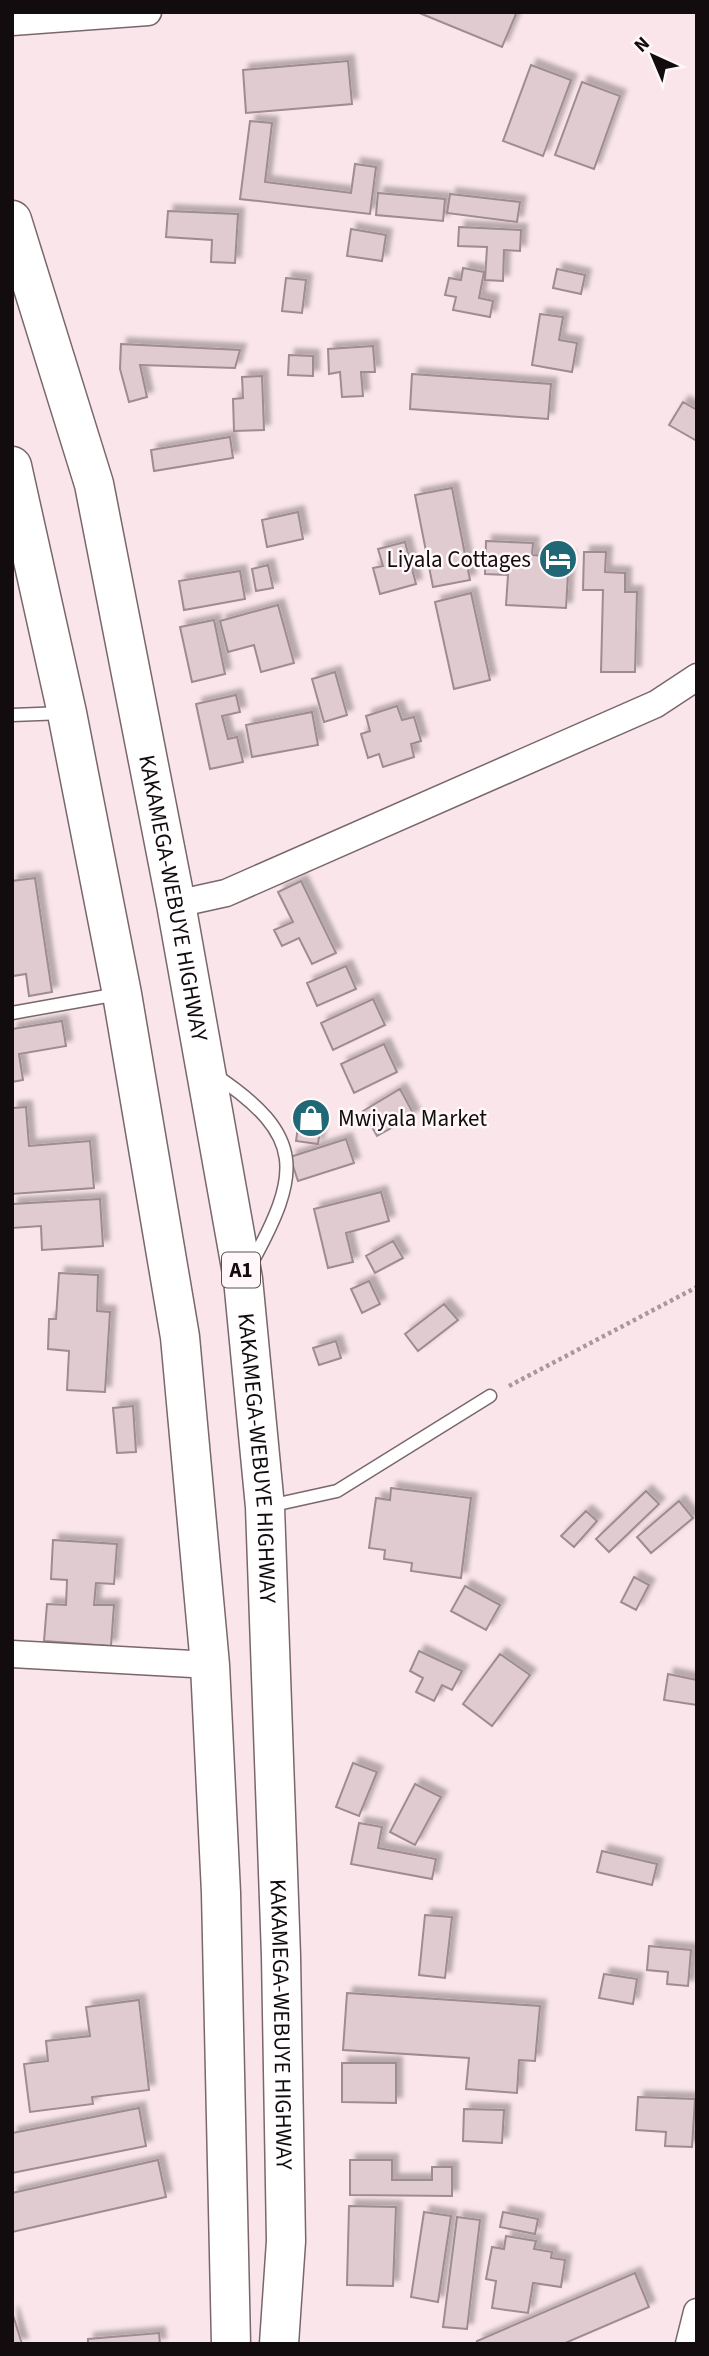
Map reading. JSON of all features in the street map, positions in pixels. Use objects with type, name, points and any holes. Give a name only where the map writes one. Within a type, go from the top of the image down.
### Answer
[{"type":"highway","name":"KAKAMEGA-WEBUYE HIGHWAY","points":[[12,220],[94,484],[176,904],[243,1279],[265,1507],[281,1956],[286,2241],[279,2344]]},
{"type":"highway","points":[[15,486],[67,713],[122,994],[180,1337],[210,1665],[220,1893],[231,2344]]},
{"type":"street","points":[[12,22],[148,12]]},
{"type":"street","points":[[176,904],[226,894],[656,704],[697,677]]},
{"type":"street","points":[[12,1654],[210,1665]]},
{"type":"street","points":[[689,2344],[697,2312]]},
{"type":"lane","points":[[12,715],[67,713]]},
{"type":"lane","points":[[12,1013],[122,994]]},
{"type":"lane","points":[[206,1069],[261,1109],[276,1130],[285,1152],[283,1200],[243,1279]]},
{"type":"lane","points":[[265,1507],[337,1491],[490,1396]]},
{"type":"path","points":[[490,1396],[697,1287]]},
{"type":"building","points":[[417,12],[512,12],[516,14],[502,47]]},
{"type":"building","points":[[348,61],[352,104],[246,113],[243,70]]},
{"type":"building","points":[[531,65],[571,80],[543,156],[503,141]]},
{"type":"building","points":[[582,82],[620,96],[594,169],[555,155]]},
{"type":"building","points":[[250,121],[272,123],[265,182],[351,193],[355,164],[376,167],[370,214],[240,199]]},
{"type":"building","points":[[378,193],[445,199],[443,221],[376,215]]},
{"type":"building","points":[[450,194],[520,202],[517,222],[447,213]]},
{"type":"building","points":[[168,211],[238,214],[235,263],[211,262],[212,240],[166,237]]},
{"type":"building","points":[[459,227],[521,230],[520,251],[504,250],[503,281],[485,280],[487,247],[458,246]]},
{"type":"building","points":[[351,229],[386,235],[382,261],[347,256]]},
{"type":"building","points":[[463,268],[484,272],[479,298],[493,301],[490,317],[453,310],[456,297],[445,295],[449,278],[461,280]]},
{"type":"building","points":[[557,269],[585,275],[581,294],[553,288]]},
{"type":"building","points":[[286,278],[306,280],[302,313],[282,311]]},
{"type":"building","points":[[540,314],[563,317],[559,340],[577,343],[572,372],[532,365]]},
{"type":"building","points":[[121,344],[240,350],[235,368],[140,365],[147,397],[129,402],[120,369]]},
{"type":"building","points":[[373,346],[375,372],[361,372],[363,396],[342,397],[340,372],[329,374],[328,349]]},
{"type":"building","points":[[289,355],[313,356],[313,376],[288,375]]},
{"type":"building","points":[[412,374],[551,384],[548,419],[410,409]]},
{"type":"building","points":[[262,376],[264,430],[234,431],[233,399],[243,398],[242,377]]},
{"type":"building","points":[[683,402],[697,410],[697,441],[669,425]]},
{"type":"building","points":[[230,437],[233,458],[154,471],[151,450]]},
{"type":"building","points":[[452,488],[470,580],[433,587],[415,495]]},
{"type":"building","points":[[298,512],[303,539],[267,547],[262,520]]},
{"type":"building","points":[[486,541],[533,543],[532,555],[569,557],[566,608],[506,605],[508,575],[485,574]]},
{"type":"building","points":[[405,542],[416,584],[380,594],[373,568],[383,566],[378,549]]},
{"type":"building","points":[[584,552],[606,552],[605,572],[625,573],[625,592],[637,592],[635,672],[601,672],[603,590],[583,590]]},
{"type":"building","points":[[268,565],[273,588],[256,591],[252,569]]},
{"type":"building","points":[[240,571],[245,599],[184,610],[179,581]]},
{"type":"building","points":[[471,593],[490,680],[454,689],[435,602]]},
{"type":"building","points":[[278,605],[294,663],[261,672],[254,645],[228,652],[220,621]]},
{"type":"building","points":[[214,620],[225,674],[192,682],[180,627]]},
{"type":"building","points":[[335,672],[347,715],[324,722],[312,679]]},
{"type":"building","points":[[236,695],[240,712],[222,716],[228,739],[237,737],[243,762],[210,769],[196,704]]},
{"type":"building","points":[[397,706],[402,720],[414,717],[421,741],[411,744],[414,757],[383,767],[379,754],[368,758],[361,734],[370,731],[366,716]]},
{"type":"building","points":[[312,712],[318,745],[252,757],[246,725]]},
{"type":"building","points":[[35,878],[52,992],[29,996],[26,974],[13,976],[12,881]]},
{"type":"building","points":[[301,881],[336,953],[312,964],[299,938],[282,946],[274,930],[293,922],[278,892]]},
{"type":"building","points":[[346,966],[356,989],[317,1006],[307,983]]},
{"type":"building","points":[[373,999],[385,1025],[333,1050],[321,1023]]},
{"type":"building","points":[[62,1021],[66,1046],[19,1054],[23,1080],[12,1082],[12,1029]]},
{"type":"building","points":[[384,1044],[397,1072],[354,1093],[341,1064]]},
{"type":"building","points":[[400,1089],[414,1115],[377,1136],[363,1111]]},
{"type":"building","points":[[26,1107],[29,1146],[90,1141],[94,1188],[12,1194],[12,1108]]},
{"type":"building","points":[[298,1127],[320,1130],[318,1144],[296,1141]]},
{"type":"building","points":[[346,1139],[354,1163],[298,1181],[290,1157]]},
{"type":"building","points":[[381,1192],[389,1221],[346,1233],[353,1262],[328,1268],[314,1209]]},
{"type":"building","points":[[100,1199],[103,1246],[42,1250],[41,1226],[12,1228],[12,1204]]},
{"type":"building","points":[[393,1241],[403,1258],[375,1273],[366,1256]]},
{"type":"building","points":[[59,1273],[98,1275],[97,1311],[110,1312],[105,1392],[67,1390],[69,1351],[48,1349],[49,1319],[56,1319]]},
{"type":"building","points":[[369,1281],[380,1304],[362,1313],[351,1289]]},
{"type":"building","points":[[444,1304],[458,1320],[418,1351],[405,1334]]},
{"type":"building","points":[[336,1341],[341,1358],[319,1365],[313,1348]]},
{"type":"building","points":[[133,1406],[136,1452],[117,1453],[113,1408]]},
{"type":"building","points":[[391,1488],[471,1498],[461,1578],[411,1571],[412,1563],[384,1559],[385,1550],[369,1548],[376,1498],[390,1500]]},
{"type":"building","points":[[646,1491],[659,1504],[609,1552],[596,1539]]},
{"type":"building","points":[[679,1501],[693,1518],[651,1553],[637,1537]]},
{"type":"building","points":[[586,1511],[597,1521],[574,1547],[561,1536]]},
{"type":"building","points":[[53,1540],[117,1544],[114,1584],[96,1583],[94,1605],[114,1605],[111,1646],[44,1641],[47,1604],[66,1605],[67,1580],[51,1579]]},
{"type":"building","points":[[634,1577],[649,1585],[636,1610],[621,1602]]},
{"type":"building","points":[[465,1586],[500,1605],[486,1630],[451,1611]]},
{"type":"building","points":[[419,1651],[462,1671],[452,1690],[442,1685],[434,1701],[416,1692],[423,1678],[410,1671]]},
{"type":"building","points":[[500,1654],[530,1675],[492,1726],[463,1704]]},
{"type":"building","points":[[668,1674],[697,1680],[697,1705],[664,1700]]},
{"type":"building","points":[[353,1763],[377,1772],[359,1816],[336,1807]]},
{"type":"building","points":[[415,1784],[441,1797],[415,1845],[390,1832]]},
{"type":"building","points":[[359,1823],[382,1827],[378,1848],[436,1859],[432,1879],[351,1864]]},
{"type":"building","points":[[602,1851],[657,1864],[652,1885],[597,1872]]},
{"type":"building","points":[[425,1915],[452,1917],[445,1978],[419,1975]]},
{"type":"building","points":[[649,1946],[691,1950],[688,1986],[667,1984],[668,1972],[647,1970]]},
{"type":"building","points":[[604,1974],[637,1979],[633,2004],[599,1998]]},
{"type":"building","points":[[347,1993],[540,2006],[535,2061],[519,2060],[517,2093],[466,2089],[469,2058],[343,2050]]},
{"type":"building","points":[[139,2000],[149,2090],[92,2097],[93,2104],[30,2112],[24,2064],[48,2061],[46,2041],[90,2036],[86,2007]]},
{"type":"building","points":[[342,2063],[396,2063],[396,2103],[342,2102]]},
{"type":"building","points":[[638,2097],[695,2099],[692,2147],[665,2146],[666,2132],[636,2130]]},
{"type":"building","points":[[139,2108],[146,2146],[12,2173],[12,2133]]},
{"type":"building","points":[[464,2109],[504,2110],[502,2143],[463,2141]]},
{"type":"building","points":[[158,2160],[166,2197],[12,2232],[12,2193]]},
{"type":"building","points":[[350,2160],[392,2160],[392,2180],[432,2180],[432,2167],[452,2167],[452,2196],[350,2195]]},
{"type":"building","points":[[349,2206],[396,2207],[393,2286],[347,2285]]},
{"type":"building","points":[[424,2212],[451,2216],[438,2302],[411,2297]]},
{"type":"building","points":[[503,2212],[538,2219],[535,2234],[500,2227]]},
{"type":"building","points":[[457,2217],[480,2220],[467,2329],[443,2327]]},
{"type":"building","points":[[506,2236],[536,2241],[534,2249],[552,2252],[551,2258],[565,2260],[561,2287],[533,2283],[528,2313],[492,2308],[496,2281],[486,2279],[492,2247],[504,2249]]},
{"type":"building","points":[[635,2273],[649,2307],[563,2344],[478,2344],[477,2341]]},
{"type":"building","points":[[12,2312],[22,2344],[12,2344]]},
{"type":"building","points":[[159,2333],[160,2344],[88,2344],[88,2339]]},
{"type":"place","name":"Liyala Cottages","points":[[558,559]]},
{"type":"place","name":"Mwiyala Market","points":[[311,1118]]}]
